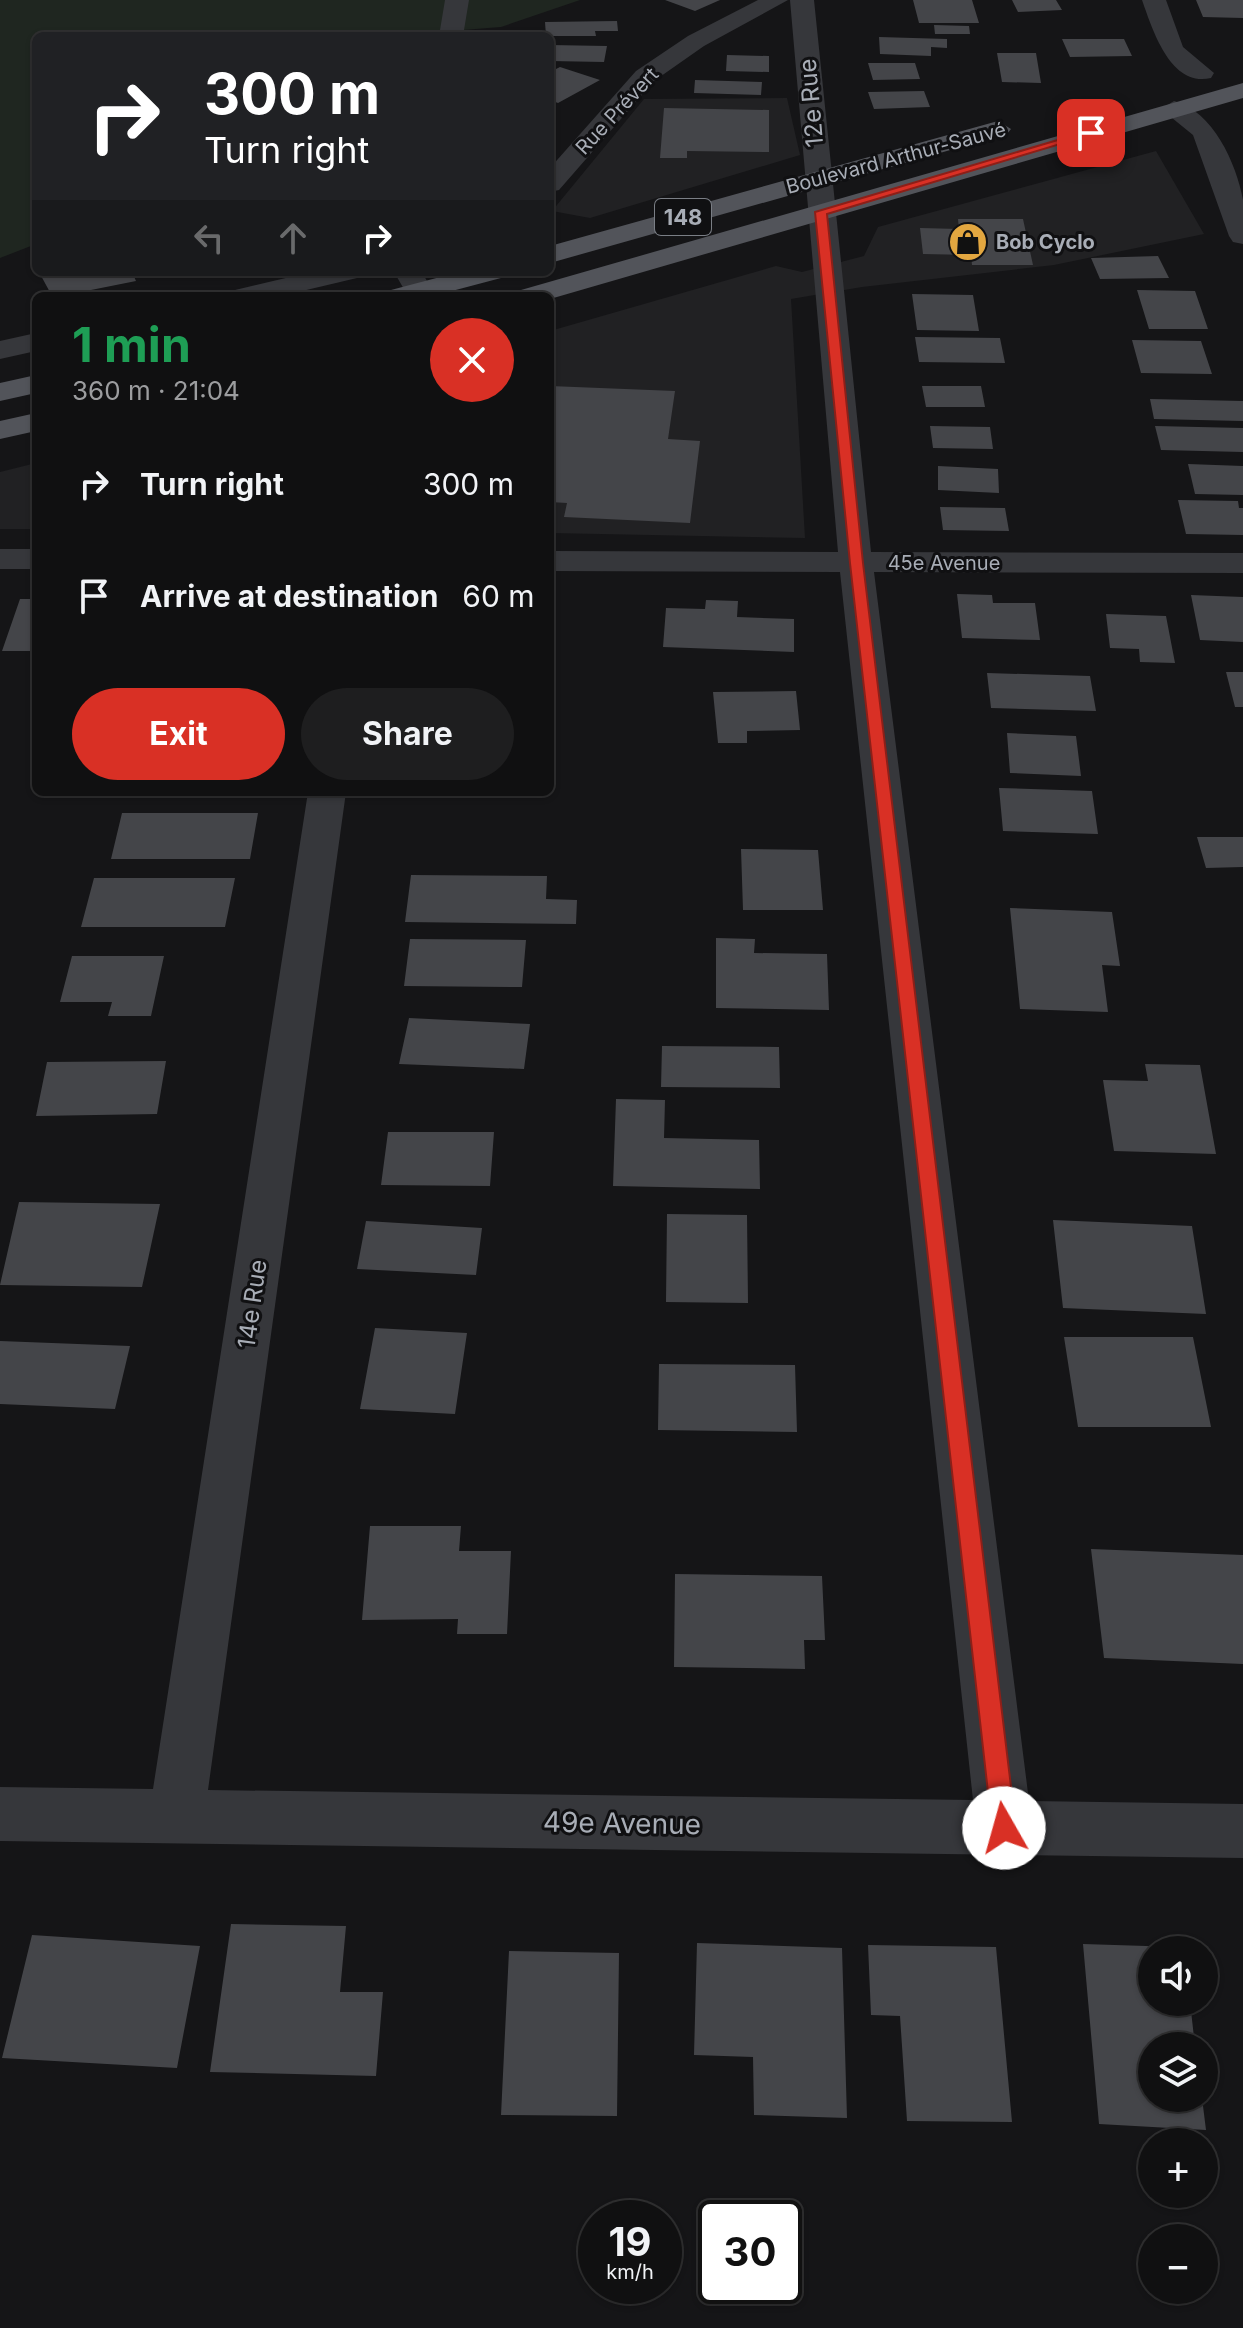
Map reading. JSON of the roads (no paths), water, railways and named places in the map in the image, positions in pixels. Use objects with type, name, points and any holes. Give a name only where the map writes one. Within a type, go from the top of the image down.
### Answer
[{"type":"main road","points":[[1173,81],[1229,65]]},
{"type":"main road","name":"Boulevard Arthur-Sauvé","points":[[545,292],[1243,90]]},
{"type":"main road","name":"Boulevard Arthur-Sauvé","points":[[554,254],[1028,121]]},
{"type":"main road","points":[[410,287],[469,276]]},
{"type":"main road","points":[[0,392],[32,385]]},
{"type":"main road","points":[[0,430],[32,423]]},
{"type":"street","points":[[452,32],[457,0]]},
{"type":"street","name":"Rue Prévert","points":[[554,179],[645,76],[696,41],[776,0]]},
{"type":"street","name":"12e Rue","points":[[802,0],[816,179],[856,563],[1004,1828]]},
{"type":"street","points":[[1154,0],[1172,50],[1202,73]]},
{"type":"street","points":[[1174,109],[1204,131],[1243,236]]},
{"type":"street","points":[[262,292],[330,276]]},
{"type":"street","points":[[0,350],[32,343]]},
{"type":"street","points":[[0,559],[32,559]]},
{"type":"street","name":"45e Avenue","points":[[554,561],[1243,563]]},
{"type":"street","name":"14e Rue","points":[[177,1816],[326,796]]},
{"type":"street","name":"49e Avenue","points":[[0,1814],[1243,1831]]},
{"type":"place","name":"Bob Cyclo","points":[[968,242]]}]
